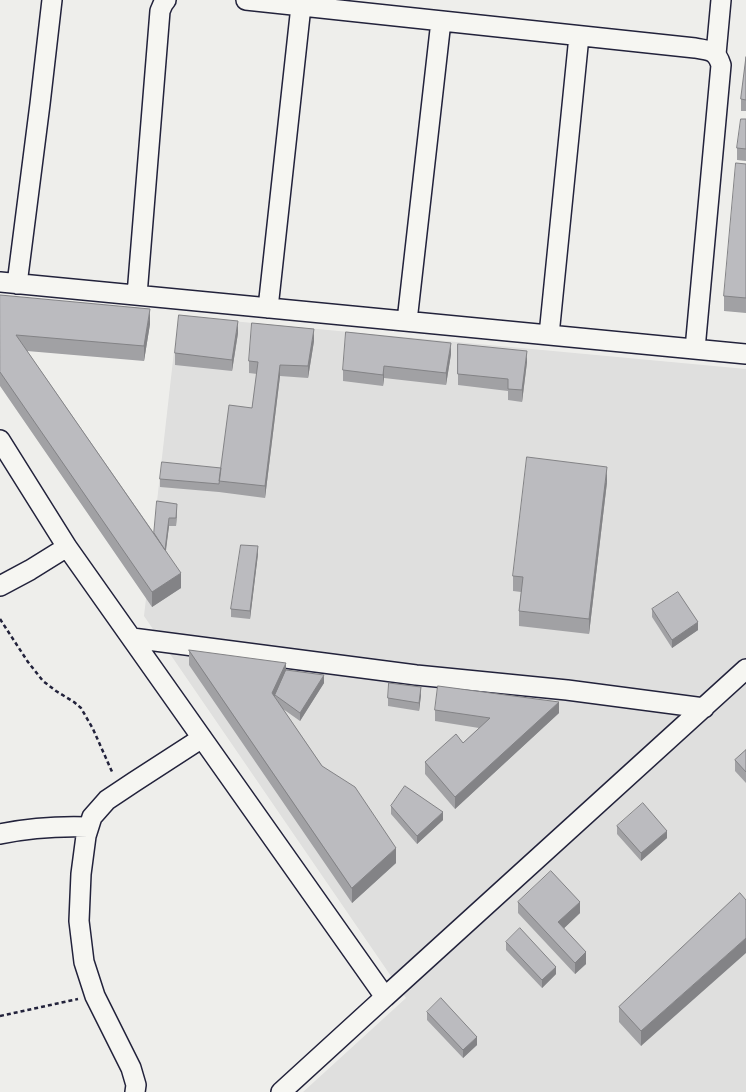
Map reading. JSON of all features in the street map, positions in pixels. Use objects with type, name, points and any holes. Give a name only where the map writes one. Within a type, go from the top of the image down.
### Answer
[{"type":"street","points":[[52,0],[40,104],[8,283],[746,354]]},
{"type":"street","points":[[137,296],[160,11],[166,0]]},
{"type":"street","points":[[246,0],[695,48],[714,52],[719,58],[721,65],[695,349]]},
{"type":"street","points":[[716,54],[721,0]]},
{"type":"street","points":[[268,308],[301,6]]},
{"type":"street","points":[[407,321],[441,21]]},
{"type":"street","points":[[549,335],[579,36]]},
{"type":"street","points":[[0,440],[67,547],[385,997]]},
{"type":"street","points":[[0,586],[30,570],[67,547]]},
{"type":"street","points":[[132,638],[393,672],[567,690],[704,708]]},
{"type":"street","points":[[281,1092],[746,669]]},
{"type":"street","points":[[135,1092],[136,1085],[131,1068],[96,996],[84,962],[79,921],[81,874],[86,836],[92,817],[107,800],[202,738]]},
{"type":"street","points":[[0,834],[14,831],[64,826],[88,827]]},
{"type":"path","points":[[0,619],[28,662],[43,681],[81,708],[93,728],[120,791]]},
{"type":"path","points":[[0,1016],[96,996]]},
{"type":"shaded area","points":[[178,316],[746,369],[746,1092],[303,1092],[406,998],[144,616]]},
{"type":"building","points":[[746,57],[746,100],[741,99]]},
{"type":"building","points":[[741,119],[746,119],[746,149],[737,148]]},
{"type":"building","points":[[736,163],[746,164],[746,298],[724,296]]},
{"type":"building","points":[[0,295],[150,309],[144,346],[16,335],[181,573],[152,592],[0,372]]},
{"type":"building","points":[[179,315],[238,321],[232,360],[175,353]]},
{"type":"building","points":[[252,323],[314,329],[308,366],[280,365],[265,486],[219,481],[229,405],[252,408],[258,362],[249,361]]},
{"type":"building","points":[[346,332],[451,343],[446,373],[384,366],[383,375],[343,370]]},
{"type":"building","points":[[458,344],[527,351],[522,390],[508,389],[508,379],[458,374]]},
{"type":"building","points":[[527,457],[607,467],[589,619],[519,611],[523,577],[513,576]]},
{"type":"building","points":[[162,462],[221,468],[219,484],[160,479]]},
{"type":"building","points":[[157,501],[177,504],[176,518],[169,518],[165,550],[154,533]]},
{"type":"building","points":[[241,545],[258,546],[250,611],[231,609]]},
{"type":"building","points":[[678,592],[698,622],[672,640],[652,609]]},
{"type":"building","points":[[189,650],[286,663],[272,693],[322,766],[355,787],[396,848],[352,888]]},
{"type":"building","points":[[286,670],[324,675],[300,713],[275,695]]},
{"type":"building","points":[[389,683],[421,687],[419,703],[388,698]]},
{"type":"building","points":[[438,686],[559,702],[455,797],[425,762],[456,734],[463,743],[490,718],[435,710]]},
{"type":"building","points":[[746,750],[746,772],[735,760]]},
{"type":"building","points":[[405,786],[443,812],[417,836],[391,806]]},
{"type":"building","points":[[643,803],[667,831],[641,853],[617,826]]},
{"type":"building","points":[[551,871],[580,902],[558,922],[586,952],[575,963],[518,902]]},
{"type":"building","points":[[740,893],[746,900],[746,938],[641,1031],[619,1007]]},
{"type":"building","points":[[520,928],[556,967],[542,980],[506,942]]},
{"type":"building","points":[[441,998],[477,1037],[463,1050],[427,1012]]}]
